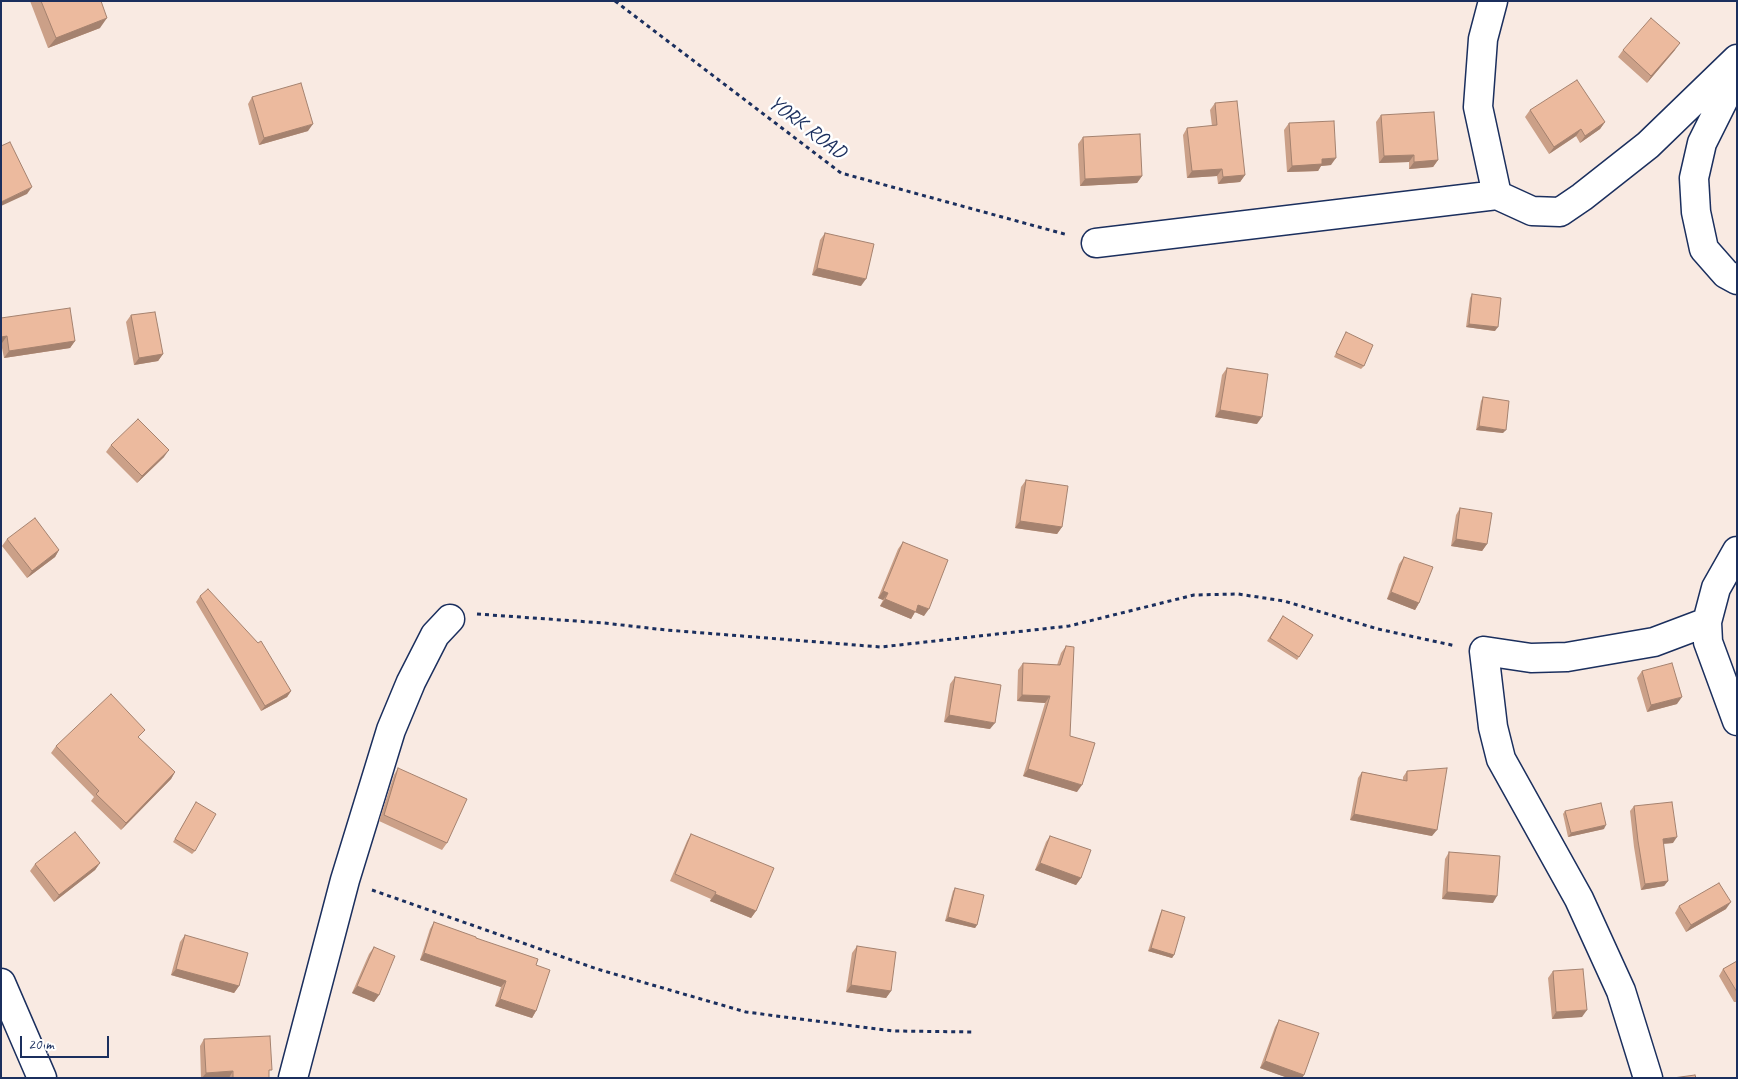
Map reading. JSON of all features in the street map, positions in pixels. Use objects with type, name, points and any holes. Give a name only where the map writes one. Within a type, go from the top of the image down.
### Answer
[{"type":"street","points":[[1493,1],[1483,39],[1478,107],[1497,195]]},
{"type":"street","points":[[1096,243],[1497,195],[1532,211],[1560,212],[1648,145],[1737,59]]},
{"type":"street","points":[[1737,73],[1702,143],[1694,178],[1696,212],[1704,249],[1726,274],[1737,280]]},
{"type":"street","points":[[1737,550],[1716,588],[1707,622],[1708,642],[1737,721]]},
{"type":"street","points":[[294,1078],[346,880],[391,730],[411,682],[435,635],[450,619]]},
{"type":"street","points":[[1648,1078],[1621,991],[1583,908],[1501,759],[1493,727],[1484,650],[1532,658],[1568,657],[1654,642],[1707,622]]},
{"type":"street","points":[[1,983],[42,1078]]},
{"type":"path","name":"YORK ROAD","points":[[615,1],[841,173],[1096,243]]},
{"type":"path","points":[[450,619],[465,614],[604,623],[666,630],[881,647],[1069,626],[1194,595],[1238,594],[1284,602],[1378,629],[1443,644],[1484,650]]},
{"type":"path","points":[[346,880],[596,970],[746,1012],[893,1031],[975,1032]]},
{"type":"building","points":[[41,1],[101,1],[107,18],[56,38]]},
{"type":"building","points":[[1651,18],[1680,43],[1651,76],[1623,50]]},
{"type":"building","points":[[1577,80],[1605,122],[1585,136],[1581,129],[1554,147],[1530,110]]},
{"type":"building","points":[[301,83],[313,124],[264,138],[252,97]]},
{"type":"building","points":[[1237,101],[1245,175],[1223,177],[1222,169],[1192,171],[1187,128],[1217,125],[1215,103]]},
{"type":"building","points":[[1434,112],[1438,160],[1414,162],[1414,155],[1384,156],[1381,115]]},
{"type":"building","points":[[1334,121],[1336,158],[1322,159],[1322,164],[1292,166],[1289,123]]},
{"type":"building","points":[[1140,134],[1142,176],[1085,179],[1083,137]]},
{"type":"building","points":[[10,142],[32,187],[1,202],[1,146]]},
{"type":"building","points":[[825,233],[874,244],[866,279],[817,268]]},
{"type":"building","points":[[1472,294],[1501,298],[1498,327],[1469,324]]},
{"type":"building","points":[[70,308],[75,341],[9,351],[7,336],[1,337],[1,318]]},
{"type":"building","points":[[155,312],[163,354],[139,358],[131,315]]},
{"type":"building","points":[[1346,332],[1373,345],[1364,366],[1336,353]]},
{"type":"building","points":[[1227,368],[1268,374],[1262,417],[1220,410]]},
{"type":"building","points":[[1483,397],[1509,401],[1506,430],[1479,426]]},
{"type":"building","points":[[138,419],[169,450],[142,476],[111,445]]},
{"type":"building","points":[[1026,480],[1068,486],[1062,527],[1020,521]]},
{"type":"building","points":[[1460,508],[1492,513],[1487,544],[1456,539]]},
{"type":"building","points":[[35,518],[59,550],[32,571],[7,539]]},
{"type":"building","points":[[903,542],[948,560],[929,609],[918,605],[916,612],[885,599],[888,593],[883,591]]},
{"type":"building","points":[[1404,557],[1433,567],[1419,603],[1391,592]]},
{"type":"building","points":[[208,589],[258,643],[261,641],[291,691],[265,706],[200,596]]},
{"type":"building","points":[[1283,616],[1313,635],[1299,657],[1270,638]]},
{"type":"building","points":[[1066,646],[1074,647],[1070,736],[1095,743],[1082,785],[1028,769],[1050,696],[1022,695],[1023,663],[1060,665]]},
{"type":"building","points":[[1672,663],[1682,697],[1651,705],[1642,671]]},
{"type":"building","points":[[955,677],[1001,685],[995,723],[949,715]]},
{"type":"building","points":[[111,694],[145,730],[138,737],[175,772],[126,823],[96,794],[99,791],[56,746]]},
{"type":"building","points":[[398,768],[467,799],[447,843],[384,815]]},
{"type":"building","points":[[1447,768],[1437,830],[1354,814],[1362,772],[1407,781],[1407,771]]},
{"type":"building","points":[[196,802],[216,814],[195,851],[175,839]]},
{"type":"building","points":[[1672,802],[1677,837],[1663,839],[1668,881],[1645,884],[1634,806]]},
{"type":"building","points":[[1601,803],[1606,825],[1571,833],[1565,811]]},
{"type":"building","points":[[75,832],[100,863],[59,895],[35,864]]},
{"type":"building","points":[[691,834],[774,868],[756,911],[715,894],[716,892],[675,874]]},
{"type":"building","points":[[1050,836],[1091,850],[1081,878],[1040,863]]},
{"type":"building","points":[[1449,852],[1500,856],[1497,896],[1447,892]]},
{"type":"building","points":[[1719,883],[1731,902],[1691,925],[1679,906]]},
{"type":"building","points":[[955,888],[984,895],[977,925],[948,917]]},
{"type":"building","points":[[1162,910],[1185,917],[1174,955],[1151,948]]},
{"type":"building","points":[[434,922],[538,959],[536,965],[550,970],[536,1011],[500,999],[506,981],[424,953]]},
{"type":"building","points":[[185,935],[248,953],[239,986],[176,969]]},
{"type":"building","points":[[857,946],[896,952],[891,991],[851,985]]},
{"type":"building","points":[[374,947],[395,956],[379,995],[357,986]]},
{"type":"building","points":[[1737,961],[1737,992],[1723,969]]},
{"type":"building","points":[[1583,969],[1587,1010],[1556,1012],[1553,971]]},
{"type":"building","points":[[1279,1020],[1319,1033],[1304,1075],[1265,1061]]},
{"type":"building","points":[[270,1036],[272,1070],[269,1070],[269,1078],[233,1078],[233,1071],[206,1073],[204,1039]]},
{"type":"building","points":[[1695,1075],[1696,1078],[1673,1078]]}]
